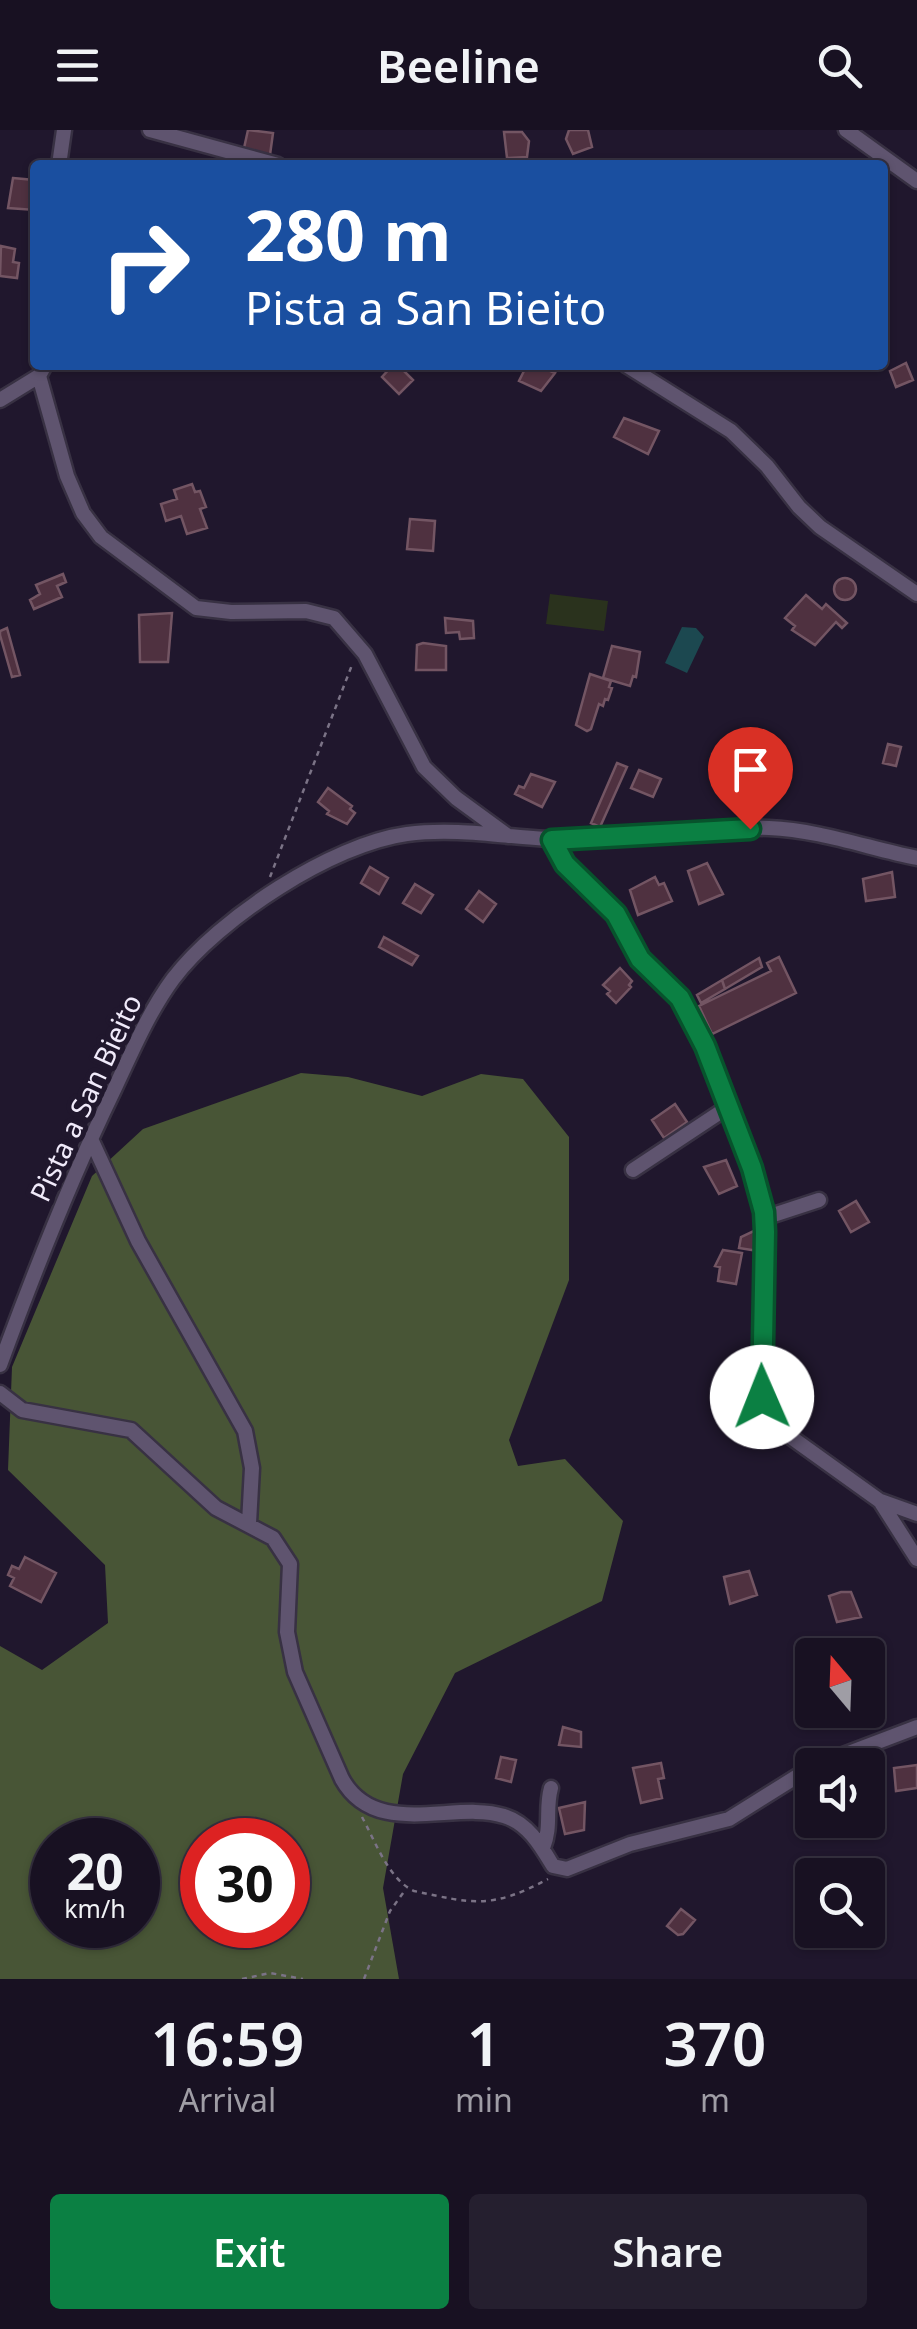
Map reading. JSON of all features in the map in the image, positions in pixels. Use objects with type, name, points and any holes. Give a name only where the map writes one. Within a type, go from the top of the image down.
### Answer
[{"type":"street","points":[[60,160],[64,130]]},
{"type":"street","points":[[150,130],[260,160]]},
{"type":"street","points":[[846,130],[888,160]]},
{"type":"street","points":[[888,160],[917,181]]},
{"type":"street","points":[[634,370],[731,431],[820,528],[917,594]]},
{"type":"street","points":[[0,400],[42,371],[52,432],[76,498],[92,526],[107,542],[196,608],[320,612],[338,620],[359,645],[424,767],[456,798],[509,836]]},
{"type":"street","name":"Pista a San Bieito","points":[[0,1364],[36,1266],[91,1138],[138,1038],[174,978],[200,950],[258,903],[328,860],[386,838],[431,832],[552,840],[770,828],[917,858]]},
{"type":"street","points":[[552,840],[565,864],[616,914],[640,959],[680,998],[705,1046],[752,1168],[764,1218],[762,1397],[769,1414],[788,1436],[880,1501],[917,1514]]},
{"type":"street","points":[[633,1170],[728,1107]]},
{"type":"street","points":[[91,1138],[138,1240],[245,1431],[252,1468],[249,1524]]},
{"type":"street","points":[[764,1218],[819,1200]]},
{"type":"street","points":[[0,1393],[22,1410],[131,1430],[216,1508],[273,1538],[290,1564],[289,1652],[325,1743],[352,1796],[386,1810],[415,1816],[505,1816],[525,1828],[554,1866],[567,1869],[630,1844],[729,1819],[795,1778]]},
{"type":"street","points":[[880,1501],[917,1559]]},
{"type":"street","points":[[862,1748],[917,1727]]},
{"type":"street","points":[[543,1848],[551,1817],[551,1788]]},
{"type":"path","points":[[258,903],[359,645]]},
{"type":"path","points":[[352,1796],[382,1853],[407,1888],[463,1902],[490,1902],[520,1894],[567,1869]]},
{"type":"path","points":[[364,1979],[390,1911],[407,1888]]},
{"type":"path","points":[[242,1979],[270,1973],[303,1979]]},
{"type":"shaded area","points":[[550,594],[608,601],[604,631],[546,624]]},
{"type":"shaded area","points":[[682,627],[696,628],[704,637],[687,673],[665,663]]},
{"type":"shaded area","points":[[301,1073],[348,1077],[422,1096],[481,1074],[523,1079],[569,1137],[569,1280],[509,1440],[518,1466],[565,1459],[623,1521],[602,1601],[455,1673],[403,1774],[383,1888],[399,1979],[0,1979],[0,1646],[42,1670],[108,1623],[105,1565],[8,1470],[12,1367],[92,1176],[143,1129]]},
{"type":"building","points":[[248,130],[273,133],[270,155],[244,148]]},
{"type":"building","points":[[569,130],[588,130],[592,147],[573,154],[566,139]]},
{"type":"building","points":[[504,132],[522,132],[529,141],[527,157],[507,158]]},
{"type":"building","points":[[13,178],[30,180],[30,210],[8,208]]},
{"type":"building","points":[[1,246],[15,249],[13,262],[19,263],[17,278],[0,276]]},
{"type":"building","points":[[906,363],[913,380],[896,387],[890,371]]},
{"type":"building","points":[[388,370],[403,370],[413,380],[399,394],[382,377]]},
{"type":"building","points":[[524,370],[555,373],[541,391],[519,381]]},
{"type":"building","points":[[624,418],[659,431],[648,454],[614,437]]},
{"type":"building","points":[[192,484],[195,492],[200,491],[206,507],[200,509],[207,528],[187,534],[181,516],[166,521],[161,504],[177,499],[174,490]]},
{"type":"building","points":[[410,519],[435,521],[433,551],[407,549]]},
{"type":"building","points":[[63,574],[66,582],[57,586],[62,597],[34,609],[30,600],[40,594],[36,585]]},
{"type":"building","points":[[845,578],[853,581],[853,597],[845,600],[837,597],[834,589],[837,581]]},
{"type":"building","points":[[806,595],[822,609],[826,604],[847,623],[842,628],[836,622],[815,645],[792,630],[795,626],[785,618]]},
{"type":"building","points":[[172,613],[168,662],[140,662],[139,615]]},
{"type":"building","points":[[445,618],[473,621],[474,638],[460,639],[459,632],[446,633]]},
{"type":"building","points":[[7,628],[20,675],[12,677],[0,635]]},
{"type":"building","points":[[417,645],[446,646],[446,670],[416,670]]},
{"type":"building","points":[[612,646],[640,652],[636,677],[633,676],[630,686],[603,678]]},
{"type":"building","points":[[590,674],[611,681],[612,688],[608,700],[603,706],[599,704],[587,731],[576,725]]},
{"type":"building","points":[[888,744],[901,747],[896,766],[883,763]]},
{"type":"building","points":[[617,763],[627,767],[600,827],[591,823]]},
{"type":"building","points":[[639,770],[661,779],[653,797],[631,788]]},
{"type":"building","points":[[531,774],[555,782],[542,807],[515,794],[519,786],[524,788]]},
{"type":"building","points":[[328,788],[352,806],[350,809],[355,813],[347,824],[327,814],[329,811],[318,802]]},
{"type":"building","points":[[707,863],[723,894],[699,904],[688,871]]},
{"type":"building","points":[[370,867],[388,878],[379,894],[361,883]]},
{"type":"building","points":[[892,872],[895,897],[866,901],[863,879]]},
{"type":"building","points":[[655,877],[659,885],[664,883],[672,901],[638,915],[630,890]]},
{"type":"building","points":[[415,884],[433,895],[421,913],[403,903]]},
{"type":"building","points":[[479,891],[496,904],[483,922],[466,909]]},
{"type":"building","points":[[384,937],[418,956],[412,965],[379,947]]},
{"type":"building","points":[[779,957],[796,993],[712,1034],[699,1006],[771,971],[767,963]]},
{"type":"building","points":[[759,958],[762,967],[725,989],[722,980]]},
{"type":"building","points":[[620,968],[632,981],[616,1003],[603,985]]},
{"type":"building","points":[[722,980],[725,989],[701,1003],[697,995]]},
{"type":"building","points":[[675,1104],[687,1122],[664,1138],[652,1120]]},
{"type":"building","points":[[726,1160],[737,1186],[719,1194],[704,1167]]},
{"type":"building","points":[[856,1201],[869,1222],[851,1232],[839,1211]]},
{"type":"building","points":[[758,1229],[758,1251],[739,1248],[741,1237]]},
{"type":"building","points":[[723,1250],[742,1253],[736,1284],[718,1281],[720,1267],[715,1266]]},
{"type":"building","points":[[25,1557],[56,1573],[41,1602],[10,1586],[14,1578],[8,1575],[12,1566],[19,1569]]},
{"type":"building","points":[[749,1571],[757,1595],[730,1604],[724,1577]]},
{"type":"building","points":[[851,1592],[861,1617],[837,1622],[829,1596]]},
{"type":"building","points":[[563,1727],[581,1732],[581,1747],[559,1745]]},
{"type":"building","points":[[501,1757],[516,1760],[511,1782],[496,1778]]},
{"type":"building","points":[[661,1763],[664,1778],[658,1779],[662,1798],[641,1803],[633,1768]]},
{"type":"building","points":[[917,1765],[917,1788],[896,1791],[894,1768]]},
{"type":"building","points":[[585,1802],[584,1830],[565,1834],[559,1808]]},
{"type":"building","points":[[681,1909],[695,1920],[678,1935],[667,1926]]},
{"type":"route","points":[[750,829],[552,840],[565,864],[616,914],[640,959],[680,998],[705,1046],[752,1168],[764,1212],[765,1232],[762,1397]]}]
